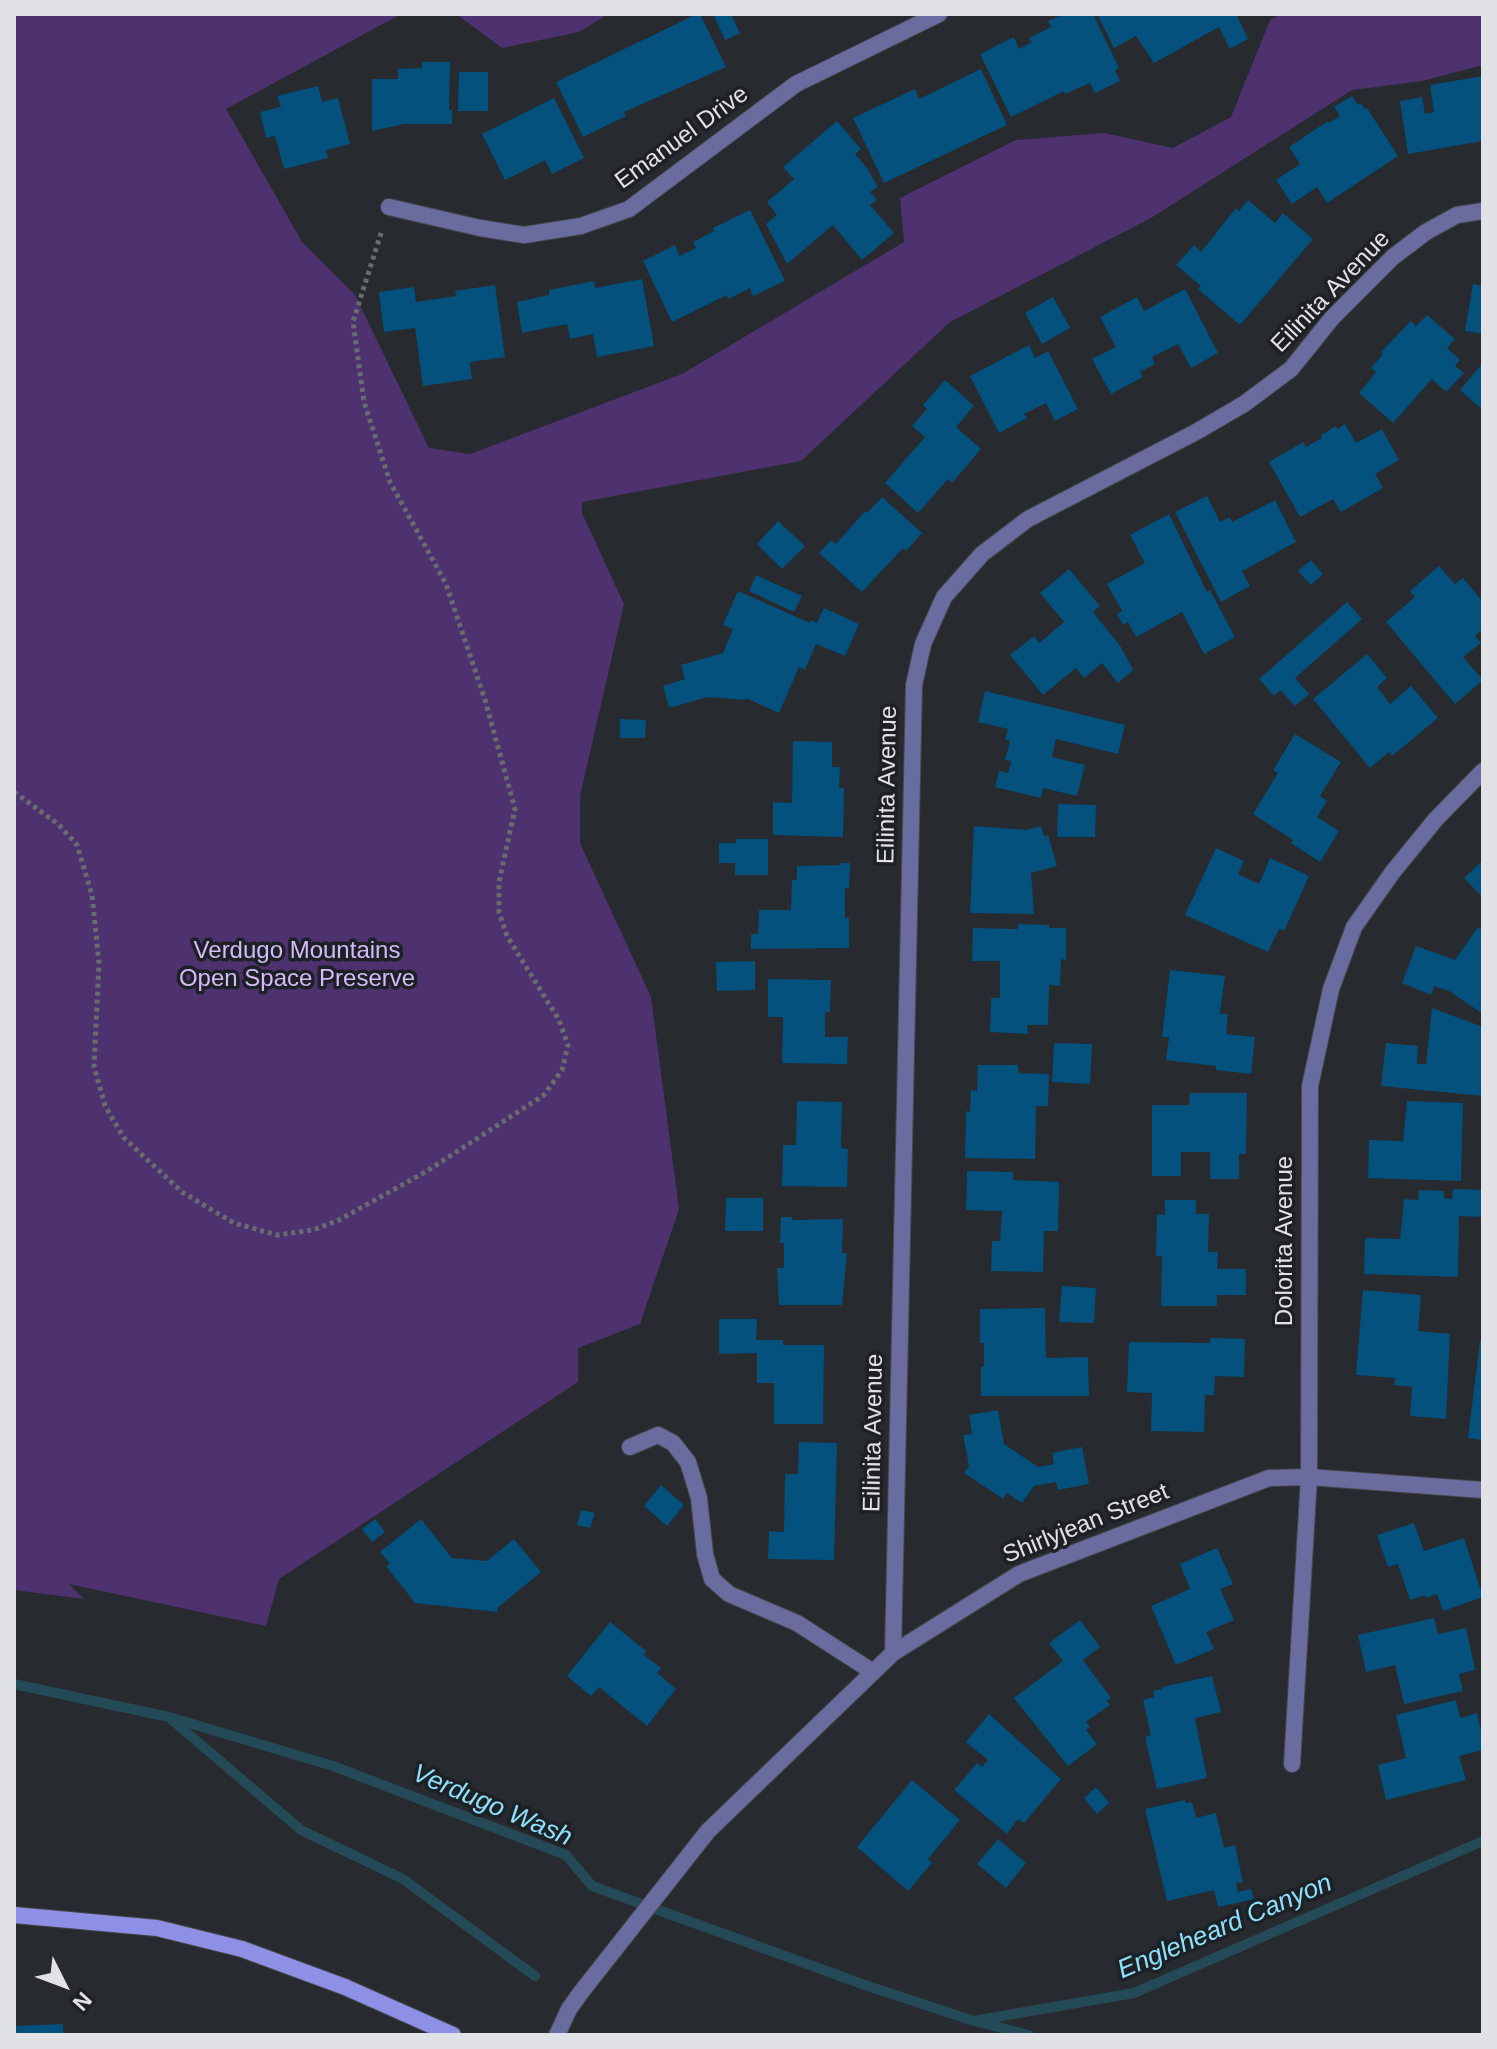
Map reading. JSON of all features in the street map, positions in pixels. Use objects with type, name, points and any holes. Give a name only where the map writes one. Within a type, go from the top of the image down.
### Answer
[{"type":"main road","points":[[14,1915],[157,1928],[242,1949],[345,1987],[453,2035]]},
{"type":"street","name":"Emanuel Drive","points":[[389,207],[524,235],[581,226],[629,209],[796,84],[939,14]]},
{"type":"street","name":"Eilinita Avenue","points":[[893,1653],[914,685],[923,644],[944,597],[982,554],[1028,519],[1244,404],[1291,369],[1332,318],[1393,257],[1426,232],[1457,215],[1483,211]]},
{"type":"street","name":"Dolorita Avenue","points":[[1292,1764],[1309,1477],[1310,1086],[1331,989],[1354,927],[1436,819],[1483,771]]},
{"type":"street","points":[[630,1447],[658,1435],[673,1443],[688,1462],[699,1498],[705,1554],[712,1579],[729,1594],[797,1623],[873,1672]]},
{"type":"street","name":"Shirlyjean Street","points":[[557,2035],[569,2009],[582,1991],[708,1831],[893,1653],[1019,1574],[1269,1478],[1309,1477],[1483,1490]]},
{"type":"path","points":[[14,792],[58,824],[77,845],[92,895],[99,963],[94,1066],[105,1106],[124,1138],[182,1192],[234,1223],[277,1235],[313,1230],[339,1220],[427,1171],[544,1095],[562,1070],[568,1045],[559,1020],[507,936],[499,912],[499,882],[515,809],[485,700],[446,584],[390,482],[364,402],[353,322],[389,207]]},
{"type":"green space","name":"Verdugo Mountains Open Space Preserve","points":[[14,14],[401,14],[226,109],[302,242],[355,295],[429,448],[470,454],[682,374],[904,242],[900,198],[1016,140],[1104,133],[1173,148],[1231,117],[1270,20],[1280,14],[1483,14],[1483,65],[1422,81],[1352,90],[1151,218],[950,322],[801,461],[582,502],[582,513],[624,604],[580,796],[580,843],[651,997],[679,1209],[640,1324],[578,1348],[578,1382],[279,1579],[266,1626],[69,1584],[84,1599],[14,1590]]},
{"type":"green space","points":[[456,14],[608,14],[579,32],[502,48]]},
{"type":"building","points":[[700,14],[726,67],[624,112],[626,116],[583,137],[556,82]]},
{"type":"building","points":[[713,14],[731,14],[740,33],[725,40]]},
{"type":"building","points":[[1064,14],[1093,14],[1119,68],[1115,70],[1120,81],[1095,93],[1090,83],[1065,94],[1064,91],[1011,117],[980,54],[1014,37],[1019,49],[1032,42],[1029,38],[1051,27],[1048,21]]},
{"type":"building","points":[[1097,14],[1236,14],[1248,39],[1230,49],[1219,27],[1154,63],[1136,36],[1114,48]]},
{"type":"building","points":[[422,62],[450,62],[449,110],[452,110],[452,124],[404,124],[372,131],[372,79],[398,79],[398,69],[422,68]]},
{"type":"building","points":[[981,69],[1007,125],[884,183],[853,118],[915,89],[919,99]]},
{"type":"building","points":[[459,72],[488,72],[488,111],[458,111]]},
{"type":"building","points":[[1483,76],[1483,141],[1408,154],[1400,101],[1422,97],[1425,114],[1434,112],[1430,85]]},
{"type":"building","points":[[318,86],[322,102],[338,98],[350,144],[326,150],[328,158],[284,169],[275,136],[266,138],[260,112],[281,107],[277,96]]},
{"type":"building","points":[[1352,96],[1358,105],[1361,103],[1367,108],[1398,156],[1327,203],[1317,187],[1292,204],[1276,180],[1300,164],[1289,147],[1340,116],[1334,107]]},
{"type":"building","points":[[554,98],[584,158],[552,174],[545,160],[505,180],[482,134]]},
{"type":"building","points":[[837,121],[861,149],[855,154],[878,187],[870,192],[877,200],[870,205],[894,233],[862,260],[833,225],[787,264],[766,224],[777,215],[767,202],[794,179],[783,167]]},
{"type":"building","points":[[1248,200],[1275,223],[1283,213],[1313,239],[1240,325],[1198,289],[1201,286],[1176,265],[1194,245],[1201,252],[1236,208],[1239,211]]},
{"type":"building","points":[[750,210],[785,281],[753,296],[750,288],[728,299],[727,295],[672,322],[643,261],[675,245],[680,256],[696,248],[693,242],[714,231],[713,228]]},
{"type":"building","points":[[642,279],[654,346],[597,357],[593,334],[570,339],[567,324],[522,333],[517,302],[549,295],[549,290],[594,281],[595,288]]},
{"type":"building","points":[[1473,284],[1483,286],[1483,334],[1465,331]]},
{"type":"building","points":[[495,285],[505,357],[470,362],[472,379],[423,386],[415,328],[384,332],[379,292],[414,287],[416,302],[456,296],[455,291]]},
{"type":"building","points":[[1185,289],[1218,353],[1191,368],[1178,344],[1152,357],[1155,364],[1140,372],[1143,377],[1111,394],[1092,359],[1116,347],[1100,317],[1137,297],[1144,311]]},
{"type":"building","points":[[1053,297],[1070,328],[1042,344],[1025,313]]},
{"type":"building","points":[[1427,315],[1455,339],[1447,348],[1460,360],[1455,366],[1464,373],[1446,392],[1432,379],[1393,423],[1359,393],[1376,372],[1371,368],[1383,354],[1381,352],[1411,321],[1416,326]]},
{"type":"building","points":[[1029,345],[1035,358],[1048,351],[1078,409],[1055,421],[1046,403],[1024,414],[1027,418],[999,433],[970,376]]},
{"type":"building","points":[[1481,365],[1483,367],[1483,410],[1460,390]]},
{"type":"building","points":[[945,380],[974,406],[956,427],[981,449],[952,483],[948,479],[918,513],[885,483],[925,437],[912,426],[927,409],[923,405]]},
{"type":"building","points":[[1345,424],[1356,443],[1382,429],[1399,460],[1375,474],[1383,488],[1341,512],[1333,499],[1300,517],[1269,462],[1303,442],[1306,447],[1336,426],[1338,429]]},
{"type":"building","points":[[1207,496],[1220,522],[1230,517],[1232,522],[1275,500],[1296,542],[1242,571],[1250,586],[1221,602],[1175,512]]},
{"type":"building","points":[[882,497],[922,533],[906,551],[903,548],[862,592],[819,553],[831,540],[836,544]]},
{"type":"building","points":[[1169,514],[1207,592],[1210,590],[1235,637],[1204,654],[1182,612],[1136,637],[1128,622],[1123,625],[1117,614],[1122,611],[1107,584],[1145,563],[1130,535]]},
{"type":"building","points":[[778,521],[805,546],[782,569],[757,544]]},
{"type":"building","points":[[1311,560],[1323,574],[1311,585],[1298,571]]},
{"type":"building","points":[[1439,566],[1455,584],[1463,578],[1483,602],[1483,629],[1475,636],[1481,643],[1463,657],[1483,680],[1455,704],[1386,622],[1415,597],[1410,591]]},
{"type":"building","points":[[1069,569],[1100,606],[1093,612],[1121,647],[1133,670],[1118,683],[1102,663],[1084,678],[1076,668],[1043,695],[1010,655],[1034,636],[1039,643],[1064,622],[1040,593]]},
{"type":"building","points":[[756,575],[802,596],[794,612],[749,591]]},
{"type":"building","points":[[738,591],[810,623],[811,620],[817,623],[824,608],[859,624],[845,656],[816,644],[805,670],[799,667],[779,713],[746,698],[708,697],[669,708],[663,686],[685,679],[681,665],[723,653],[733,629],[723,625]]},
{"type":"building","points":[[1347,602],[1362,619],[1295,678],[1309,694],[1295,706],[1280,690],[1274,696],[1259,679]]},
{"type":"building","points":[[1367,654],[1387,678],[1377,687],[1390,704],[1411,686],[1438,718],[1392,756],[1389,752],[1370,768],[1313,699]]},
{"type":"building","points":[[985,691],[1125,725],[1118,754],[1056,739],[1052,757],[1085,765],[1077,796],[1043,788],[1041,798],[995,787],[999,771],[1008,773],[1011,761],[1005,760],[1010,741],[1005,740],[1008,729],[978,722]]},
{"type":"building","points":[[620,719],[646,720],[645,738],[620,738]]},
{"type":"building","points":[[1295,734],[1341,762],[1320,796],[1327,801],[1317,817],[1339,831],[1320,862],[1253,814],[1278,773],[1273,770]]},
{"type":"building","points":[[793,741],[832,742],[832,767],[840,767],[839,788],[844,788],[843,837],[773,835],[773,802],[792,803]]},
{"type":"building","points":[[1058,804],[1096,805],[1095,837],[1057,837]]},
{"type":"building","points":[[974,826],[1027,830],[1041,826],[1044,836],[1048,835],[1057,866],[1031,873],[1034,914],[970,913]]},
{"type":"building","points":[[736,839],[768,839],[768,875],[735,875],[735,863],[719,863],[719,843],[736,843]]},
{"type":"building","points":[[1216,848],[1244,861],[1238,874],[1259,884],[1270,858],[1309,876],[1284,931],[1279,929],[1268,952],[1185,915]]},
{"type":"building","points":[[1483,860],[1483,898],[1464,878]]},
{"type":"building","points":[[850,863],[849,889],[845,888],[849,948],[751,949],[751,934],[758,934],[759,910],[791,910],[792,880],[797,880],[797,866]]},
{"type":"building","points":[[1018,924],[1066,928],[1066,960],[1061,959],[1060,986],[1049,985],[1048,1025],[1027,1025],[1028,1034],[990,1032],[991,998],[1000,998],[1000,961],[972,961],[973,928],[1018,929]]},
{"type":"building","points":[[1478,927],[1483,931],[1483,1014],[1449,991],[1434,986],[1431,995],[1402,983],[1416,946],[1455,960]]},
{"type":"building","points":[[755,961],[755,990],[717,991],[716,962]]},
{"type":"building","points":[[1170,970],[1225,976],[1220,1014],[1228,1014],[1226,1034],[1255,1037],[1251,1074],[1166,1060],[1169,1037],[1162,1037]]},
{"type":"building","points":[[768,979],[831,980],[830,1012],[825,1012],[825,1037],[848,1037],[847,1064],[782,1063],[783,1017],[768,1017]]},
{"type":"building","points":[[1432,1008],[1483,1027],[1483,1096],[1381,1086],[1386,1043],[1418,1046],[1417,1064],[1426,1064]]},
{"type":"building","points":[[1054,1043],[1092,1044],[1090,1084],[1052,1082]]},
{"type":"building","points":[[978,1065],[1018,1065],[1018,1073],[1049,1074],[1048,1106],[1036,1106],[1035,1159],[965,1158],[966,1111],[970,1112],[971,1090],[977,1091]]},
{"type":"building","points":[[1190,1093],[1247,1093],[1246,1154],[1239,1154],[1239,1179],[1210,1179],[1210,1152],[1181,1152],[1181,1176],[1152,1176],[1152,1105],[1189,1105]]},
{"type":"building","points":[[797,1101],[842,1102],[841,1148],[848,1149],[847,1187],[782,1186],[783,1145],[796,1145]]},
{"type":"building","points":[[1407,1101],[1463,1103],[1461,1181],[1368,1178],[1369,1140],[1403,1141]]},
{"type":"building","points":[[967,1171],[1013,1172],[1013,1180],[1059,1182],[1058,1231],[1044,1231],[1043,1272],[991,1271],[992,1241],[1000,1241],[1002,1211],[966,1210]]},
{"type":"building","points":[[1453,1189],[1483,1190],[1483,1217],[1459,1216],[1458,1277],[1364,1274],[1365,1238],[1400,1239],[1404,1199],[1418,1200],[1419,1190],[1444,1191],[1444,1198],[1452,1199]]},
{"type":"building","points":[[726,1198],[763,1198],[763,1231],[725,1231]]},
{"type":"building","points":[[1165,1200],[1196,1200],[1196,1214],[1209,1214],[1208,1252],[1218,1252],[1217,1269],[1246,1269],[1246,1295],[1217,1295],[1217,1306],[1161,1306],[1162,1256],[1156,1256],[1157,1214],[1165,1215]]},
{"type":"building","points":[[781,1217],[792,1217],[792,1220],[843,1219],[842,1253],[847,1253],[842,1305],[779,1305],[777,1268],[784,1268],[784,1243],[780,1243]]},
{"type":"building","points":[[1062,1286],[1096,1288],[1094,1323],[1059,1322]]},
{"type":"building","points":[[1363,1290],[1421,1295],[1418,1331],[1450,1334],[1446,1419],[1410,1416],[1412,1387],[1394,1385],[1395,1378],[1356,1375]]},
{"type":"building","points":[[1045,1308],[1046,1358],[1088,1357],[1089,1396],[981,1396],[984,1343],[980,1343],[980,1309]]},
{"type":"building","points":[[719,1319],[757,1319],[756,1340],[783,1340],[783,1345],[824,1345],[823,1424],[774,1424],[774,1383],[757,1383],[757,1353],[719,1354]]},
{"type":"building","points":[[1210,1338],[1245,1339],[1244,1377],[1215,1376],[1214,1395],[1205,1395],[1204,1432],[1151,1431],[1152,1393],[1127,1392],[1129,1342],[1210,1343]]},
{"type":"building","points":[[1480,1341],[1483,1341],[1483,1440],[1468,1438]]},
{"type":"building","points":[[998,1410],[1004,1444],[1038,1467],[1054,1464],[1052,1453],[1082,1447],[1089,1484],[1058,1490],[1056,1482],[1034,1486],[1022,1503],[1007,1493],[1003,1499],[964,1473],[969,1466],[963,1435],[972,1434],[969,1415]]},
{"type":"building","points":[[799,1442],[837,1443],[834,1560],[768,1559],[769,1531],[784,1532],[785,1474],[798,1474]]},
{"type":"building","points":[[661,1485],[684,1505],[667,1526],[644,1506]]},
{"type":"building","points":[[581,1510],[595,1513],[590,1528],[577,1525]]},
{"type":"building","points":[[375,1519],[385,1532],[372,1542],[362,1529]]},
{"type":"building","points":[[421,1519],[452,1558],[487,1561],[514,1539],[541,1572],[497,1608],[498,1612],[415,1603],[386,1566],[390,1564],[380,1552]]},
{"type":"building","points":[[1414,1523],[1424,1551],[1464,1538],[1483,1597],[1443,1611],[1437,1594],[1410,1600],[1398,1564],[1388,1567],[1377,1535]]},
{"type":"building","points":[[1217,1548],[1233,1584],[1220,1589],[1234,1620],[1206,1632],[1214,1649],[1176,1665],[1151,1606],[1190,1589],[1180,1564]]},
{"type":"building","points":[[1434,1618],[1438,1634],[1466,1628],[1475,1670],[1459,1674],[1463,1691],[1404,1704],[1395,1665],[1366,1672],[1358,1635]]},
{"type":"building","points":[[1080,1620],[1100,1647],[1083,1660],[1111,1698],[1107,1701],[1110,1705],[1086,1722],[1090,1727],[1086,1730],[1097,1744],[1068,1766],[1014,1698],[1063,1661],[1049,1643]]},
{"type":"building","points":[[610,1622],[646,1651],[644,1655],[661,1668],[657,1673],[676,1689],[647,1726],[599,1687],[591,1696],[567,1676]]},
{"type":"building","points":[[1212,1676],[1221,1712],[1195,1718],[1207,1778],[1157,1789],[1145,1737],[1151,1735],[1143,1700],[1154,1697],[1153,1691],[1162,1687]]},
{"type":"building","points":[[1456,1700],[1460,1718],[1477,1713],[1483,1740],[1483,1750],[1459,1756],[1466,1780],[1386,1800],[1378,1765],[1406,1758],[1396,1715]]},
{"type":"building","points":[[989,1714],[1061,1779],[1024,1823],[1018,1819],[1007,1834],[954,1790],[977,1763],[982,1767],[988,1760],[966,1742]]},
{"type":"building","points":[[912,1780],[960,1820],[928,1859],[932,1863],[908,1891],[857,1847]]},
{"type":"building","points":[[1096,1787],[1109,1803],[1097,1814],[1084,1798]]},
{"type":"building","points":[[1185,1800],[1185,1803],[1192,1802],[1196,1818],[1216,1813],[1224,1848],[1235,1845],[1243,1882],[1236,1883],[1238,1892],[1251,1889],[1254,1899],[1218,1907],[1214,1890],[1167,1901],[1145,1809]]},
{"type":"building","points":[[998,1839],[1026,1863],[1006,1888],[977,1864]]},
{"type":"building","points":[[63,2024],[63,2035],[14,2035],[14,2026]]},
{"type":"waterway","name":"Verdugo Wash","points":[[14,1684],[169,1717],[333,1766],[566,1855],[592,1886],[865,1985],[974,2021],[1029,2035]]},
{"type":"waterway","points":[[172,1720],[301,1830],[403,1879],[535,1976]]},
{"type":"waterway","name":"Engleheard Canyon","points":[[979,2020],[1134,1993],[1483,1841]]}]
